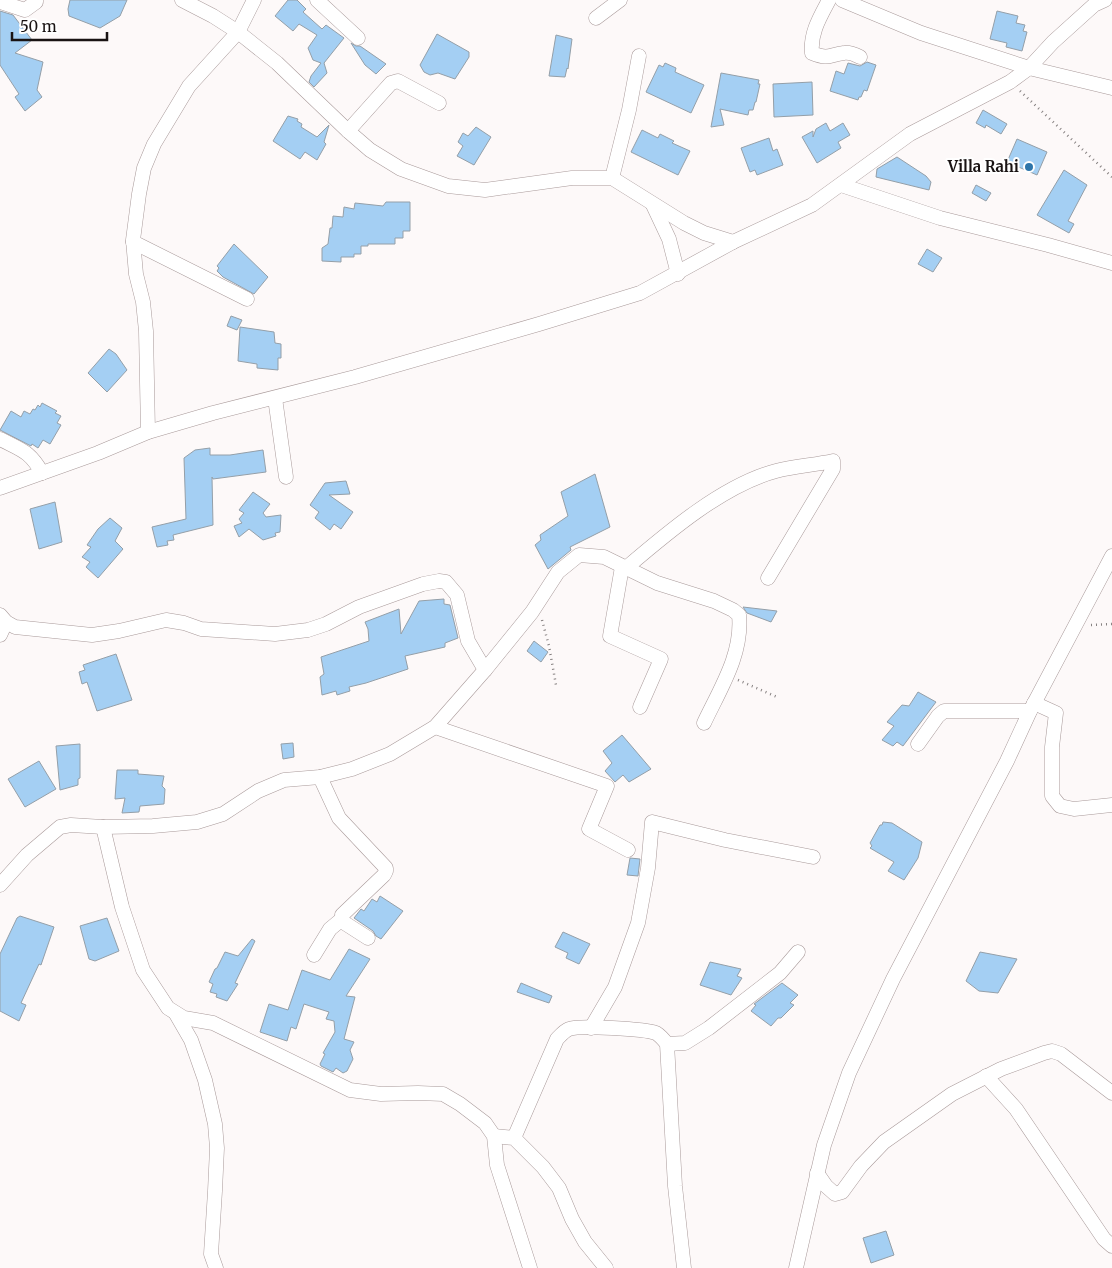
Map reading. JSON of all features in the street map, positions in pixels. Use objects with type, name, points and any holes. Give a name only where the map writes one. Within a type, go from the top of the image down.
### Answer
[{"type":"street","points":[[0,2],[25,10],[36,0]]},
{"type":"street","points":[[182,0],[238,32],[277,63],[370,150],[401,169],[448,186],[485,190],[572,178],[612,178],[653,205],[704,233],[733,242]]},
{"type":"street","points":[[148,432],[146,331],[143,302],[136,274],[133,242],[144,168],[154,144],[189,86],[238,32],[254,0]]},
{"type":"street","points":[[317,0],[358,38]]},
{"type":"street","points":[[596,18],[620,0]]},
{"type":"street","points":[[829,0],[815,28],[811,43],[812,53],[822,57],[833,57],[845,53],[860,57]]},
{"type":"street","points":[[842,0],[921,33],[1029,68],[1112,88]]},
{"type":"street","points":[[0,488],[98,453],[148,432],[213,413],[355,377],[640,293],[678,274],[733,242],[812,204],[910,134],[1010,82],[1029,68],[1094,5],[1105,0]]},
{"type":"street","points":[[612,178],[629,110],[639,56]]},
{"type":"street","points":[[348,131],[391,83],[398,81],[439,103]]},
{"type":"street","points":[[841,185],[940,218],[1112,263]]},
{"type":"street","points":[[653,205],[669,239],[678,274]]},
{"type":"street","points":[[133,242],[247,299]]},
{"type":"street","points":[[275,398],[286,477]]},
{"type":"street","points":[[0,439],[29,453],[35,459],[42,473]]},
{"type":"street","points":[[640,707],[661,659],[610,636],[624,567],[664,536],[733,488],[776,471],[833,461],[833,469],[768,578]]},
{"type":"street","points":[[0,885],[26,855],[60,827],[77,825],[104,827],[152,826],[197,822],[223,814],[258,791],[284,780],[320,776],[352,769],[390,754],[435,727],[485,670],[539,601],[558,572],[579,555],[604,557],[657,583],[714,601],[734,610],[739,615],[740,624],[733,663],[704,723]]},
{"type":"street","points":[[796,1268],[824,1145],[849,1073],[893,979],[1007,761],[1032,707],[1112,556]]},
{"type":"street","points":[[2,624],[92,635],[166,620],[184,623],[201,629],[275,634],[308,630],[359,607],[423,584],[439,581],[446,582],[457,594],[468,641],[485,670]]},
{"type":"street","points":[[918,744],[938,716],[944,711],[1032,707],[1056,713],[1052,747],[1052,796],[1060,806],[1074,808],[1112,805]]},
{"type":"street","points":[[435,727],[607,786],[589,829],[628,850]]},
{"type":"street","points":[[314,955],[330,929],[384,875],[386,868],[339,818],[320,776]]},
{"type":"street","points":[[591,1028],[615,987],[638,923],[648,868],[652,822],[725,840],[813,857]]},
{"type":"street","points":[[104,827],[122,907],[144,970],[168,1008],[184,1018],[213,1023],[350,1090],[381,1094],[443,1094],[460,1104],[485,1123],[494,1136],[497,1165],[530,1268]]},
{"type":"street","points":[[342,919],[343,922],[368,938]]},
{"type":"street","points":[[667,1044],[685,1043],[709,1028],[780,973],[798,952]]},
{"type":"street","points":[[176,1014],[190,1040],[205,1080],[215,1124],[215,1191],[211,1254],[216,1268]]},
{"type":"street","points":[[514,1138],[557,1039],[567,1029],[611,1028],[655,1033],[663,1038],[667,1044],[676,1186],[684,1268]]},
{"type":"street","points":[[817,1173],[826,1186],[835,1194],[842,1192],[861,1166],[884,1142],[952,1094],[986,1076],[1044,1052],[1052,1051],[1061,1054],[1112,1093]]},
{"type":"street","points":[[986,1076],[1016,1109],[1104,1239],[1112,1246]]},
{"type":"street","points":[[494,1136],[514,1138],[543,1167],[559,1188],[572,1219],[585,1242],[606,1268]]},
{"type":"path","points":[[1010,82],[1112,177]]},
{"type":"path","points":[[539,601],[556,685]]},
{"type":"path","points":[[1074,626],[1112,624]]},
{"type":"path","points":[[727,675],[777,697]]},
{"type":"building","points":[[70,0],[127,0],[120,16],[100,28],[69,16]]},
{"type":"building","points":[[288,0],[297,0],[306,9],[303,12],[322,29],[326,25],[344,38],[324,63],[327,73],[314,87],[309,82],[311,76],[321,63],[313,60],[308,48],[317,35],[299,24],[293,31],[275,16]]},
{"type":"building","points":[[0,11],[13,15],[32,40],[15,53],[43,62],[37,90],[42,97],[25,111],[15,97],[19,94],[0,65]]},
{"type":"building","points":[[997,11],[1018,16],[1016,23],[1025,25],[1023,31],[1027,32],[1022,51],[1006,47],[1007,43],[990,39]]},
{"type":"building","points":[[437,34],[469,52],[469,57],[455,79],[438,73],[430,75],[424,72],[420,65]]},
{"type":"building","points":[[556,35],[572,39],[568,69],[565,77],[549,76]]},
{"type":"building","points":[[351,43],[360,46],[386,64],[376,74],[365,65]]},
{"type":"building","points":[[867,62],[876,65],[867,91],[864,90],[858,100],[830,91],[836,71],[844,74],[848,63],[860,66]]},
{"type":"building","points":[[665,63],[676,68],[675,72],[704,85],[691,113],[646,92],[659,65],[663,67]]},
{"type":"building","points":[[721,73],[759,80],[758,84],[760,84],[753,110],[749,110],[748,115],[720,109],[724,125],[711,127]]},
{"type":"building","points":[[812,82],[813,115],[774,117],[773,84]]},
{"type":"building","points":[[983,110],[1007,124],[1001,134],[986,125],[985,128],[976,123]]},
{"type":"building","points":[[288,116],[298,119],[297,121],[302,124],[301,127],[317,137],[329,125],[324,142],[326,144],[317,160],[305,152],[300,159],[273,141]]},
{"type":"building","points":[[826,123],[830,131],[843,123],[850,135],[838,142],[841,148],[817,163],[802,137],[813,131],[813,137],[816,129]]},
{"type":"building","points":[[476,127],[491,137],[474,165],[457,156],[463,146],[458,142],[463,133],[468,136]]},
{"type":"building","points":[[642,130],[658,138],[660,134],[674,141],[672,143],[690,151],[678,175],[631,152]]},
{"type":"building","points":[[769,138],[773,151],[777,149],[783,165],[757,175],[755,170],[750,172],[741,148]]},
{"type":"building","name":"Villa Rahi","points":[[1017,139],[1047,152],[1037,175],[1007,162]]},
{"type":"building","points":[[897,157],[926,176],[931,182],[929,190],[876,177],[877,169]]},
{"type":"building","points":[[1064,170],[1087,185],[1068,221],[1074,224],[1069,233],[1037,215]]},
{"type":"building","points":[[976,185],[991,193],[986,201],[972,193]]},
{"type":"building","points":[[386,202],[410,202],[410,231],[403,231],[403,238],[395,238],[395,244],[368,244],[368,246],[361,246],[361,254],[354,254],[354,257],[341,257],[341,262],[322,261],[322,248],[328,244],[333,216],[343,217],[344,207],[354,209],[355,203],[383,206]]},
{"type":"building","points":[[234,244],[268,277],[254,294],[223,277],[217,271],[219,268],[217,266]]},
{"type":"building","points":[[927,249],[942,258],[933,272],[918,264]]},
{"type":"building","points":[[231,316],[242,320],[237,330],[227,326]]},
{"type":"building","points":[[240,327],[274,332],[275,343],[281,344],[281,358],[278,358],[278,370],[257,368],[257,364],[238,361]]},
{"type":"building","points":[[109,349],[116,354],[127,370],[107,392],[88,373]]},
{"type":"building","points":[[42,403],[57,411],[55,413],[61,416],[57,423],[61,425],[50,444],[43,440],[38,448],[0,430],[11,411],[21,417],[24,411],[30,414],[33,409],[35,410],[38,405],[40,407]]},
{"type":"building","points":[[210,448],[210,455],[230,455],[263,450],[266,472],[213,479],[212,477],[213,525],[173,535],[174,540],[167,541],[168,545],[157,547],[152,527],[186,519],[184,458],[195,450]]},
{"type":"building","points":[[595,474],[610,527],[570,547],[571,550],[548,569],[535,545],[541,540],[540,535],[568,516],[561,492]]},
{"type":"building","points":[[346,481],[350,494],[329,495],[353,512],[341,529],[334,524],[330,530],[315,518],[319,512],[310,505],[325,483]]},
{"type":"building","points":[[253,492],[270,504],[263,513],[266,517],[281,515],[280,532],[275,533],[276,536],[263,540],[249,529],[239,537],[234,526],[242,523],[239,519],[244,513],[239,510]]},
{"type":"building","points":[[55,502],[62,542],[39,549],[30,509]]},
{"type":"building","points":[[110,518],[122,528],[115,541],[123,549],[98,578],[86,567],[90,562],[82,557],[91,547],[87,545],[98,529]]},
{"type":"building","points":[[444,599],[444,604],[450,605],[458,638],[445,643],[445,647],[405,656],[408,669],[349,687],[350,691],[337,695],[336,691],[322,695],[320,677],[324,674],[321,657],[369,641],[365,622],[399,609],[401,634],[419,601]]},
{"type":"building","points":[[743,607],[777,611],[771,622],[747,613]]},
{"type":"building","points":[[534,641],[548,652],[541,662],[527,651]]},
{"type":"building","points":[[116,654],[132,700],[97,711],[87,682],[82,684],[79,672],[85,670],[83,665]]},
{"type":"building","points":[[918,692],[936,702],[903,746],[897,742],[893,746],[882,740],[894,726],[887,722],[902,705],[909,706]]},
{"type":"building","points":[[622,735],[651,769],[629,782],[623,775],[615,782],[605,771],[612,763],[603,751]]},
{"type":"building","points":[[293,743],[294,757],[283,759],[281,744]]},
{"type":"building","points":[[80,744],[80,778],[78,779],[78,785],[60,790],[56,746]]},
{"type":"building","points":[[39,761],[56,789],[25,807],[8,779]]},
{"type":"building","points":[[117,770],[138,770],[138,774],[164,776],[162,786],[165,789],[164,804],[140,806],[139,812],[122,813],[125,798],[115,799]]},
{"type":"building","points":[[883,822],[892,823],[922,842],[918,858],[904,880],[888,871],[894,862],[870,848],[872,846],[870,843]]},
{"type":"building","points":[[630,858],[640,859],[638,876],[627,875]]},
{"type":"building","points":[[380,896],[403,911],[381,939],[354,918],[361,909],[364,911],[372,899],[377,902]]},
{"type":"building","points":[[20,916],[54,927],[41,965],[39,964],[21,1003],[26,1005],[19,1021],[0,1011],[0,954],[17,918]]},
{"type":"building","points":[[107,918],[119,951],[95,961],[89,959],[80,926]]},
{"type":"building","points":[[563,932],[590,944],[579,964],[566,958],[568,953],[555,947]]},
{"type":"building","points":[[252,939],[255,941],[235,983],[238,984],[227,1001],[216,997],[217,994],[210,992],[213,984],[209,982],[225,952],[238,956]]},
{"type":"building","points":[[349,949],[370,959],[346,996],[355,997],[344,1039],[354,1042],[350,1050],[353,1059],[347,1071],[343,1073],[336,1068],[333,1072],[320,1064],[325,1054],[323,1053],[335,1032],[334,1021],[326,1019],[329,1012],[304,1004],[296,1029],[291,1027],[287,1041],[260,1032],[269,1004],[288,1010],[302,970],[330,980]]},
{"type":"building","points":[[980,952],[1017,959],[998,993],[979,991],[966,981]]},
{"type":"building","points":[[710,962],[741,969],[737,976],[742,978],[731,995],[700,985]]},
{"type":"building","points":[[521,983],[552,996],[549,1003],[517,992]]},
{"type":"building","points":[[782,983],[798,995],[790,1003],[794,1005],[771,1026],[751,1011],[756,1005],[754,1004]]},
{"type":"building","points":[[886,1231],[894,1255],[871,1263],[863,1238]]},
{"type":"place","name":"Villa Rahi","points":[[1029,167]]}]
